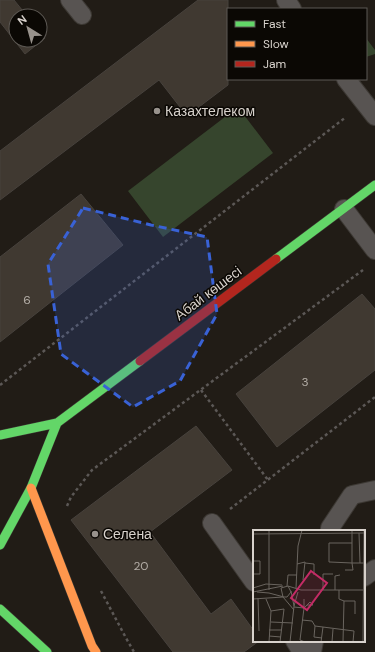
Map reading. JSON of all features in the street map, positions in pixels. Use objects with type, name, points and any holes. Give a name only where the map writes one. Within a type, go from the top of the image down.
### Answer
[{"type":"main road","name":"Абай көшесі","points":[[57,424],[375,185]]},
{"type":"main road","points":[[0,435],[57,424]]},
{"type":"main road","points":[[0,545],[31,488],[57,424]]},
{"type":"main road","points":[[31,488],[92,646],[96,652]]},
{"type":"main road","points":[[0,609],[47,652]]},
{"type":"lane","points":[[70,0],[82,14]]},
{"type":"lane","points":[[347,80],[370,110]]},
{"type":"lane","points":[[344,209],[372,258]]},
{"type":"lane","points":[[330,530],[352,495],[375,490]]},
{"type":"lane","points":[[212,523],[253,581]]},
{"type":"lane","points":[[365,576],[375,569]]},
{"type":"lane","points":[[296,642],[302,652]]},
{"type":"lane","points":[[312,652],[314,642]]},
{"type":"path","points":[[0,385],[370,110]]},
{"type":"path","points":[[65,510],[71,497],[92,470],[201,390],[372,258]]},
{"type":"path","points":[[201,390],[268,480]]},
{"type":"path","points":[[212,523],[375,397]]},
{"type":"path","points":[[101,591],[134,652]]},
{"type":"highlighted area","points":[[83,208],[207,237],[217,314],[180,381],[133,407],[61,354],[48,264]]},
{"type":"green space","points":[[367,39],[375,50],[375,54],[367,57]]},
{"type":"green space","points":[[238,107],[273,153],[163,237],[128,191]]},
{"type":"building","points":[[0,0],[14,0],[20,8],[8,8],[8,32],[0,22]]},
{"type":"building","points":[[198,0],[228,0],[228,85],[187,116],[159,80],[0,200],[0,151]]},
{"type":"building","points":[[20,48],[32,48],[25,54]]},
{"type":"building","points":[[81,194],[123,245],[0,342],[0,257]]},
{"type":"building","points":[[362,294],[375,309],[375,370],[277,447],[236,394]]},
{"type":"building","points":[[196,426],[232,470],[150,532],[211,614],[231,599],[253,630],[253,642],[258,642],[244,652],[173,652],[71,520]]},
{"type":"traffic: fast","points":[[276,259],[375,185]]},
{"type":"traffic: fast","points":[[0,435],[57,423],[140,361]]},
{"type":"traffic: fast","points":[[0,545],[31,488],[57,423]]},
{"type":"traffic: fast","points":[[0,609],[47,652]]},
{"type":"traffic: slow","points":[[31,488],[92,646],[96,652]]},
{"type":"traffic: jam","points":[[140,361],[276,259]]},
{"type":"place","name":"Казахтелеком","points":[[157,111]]},
{"type":"place","name":"Селена","points":[[95,534]]}]
